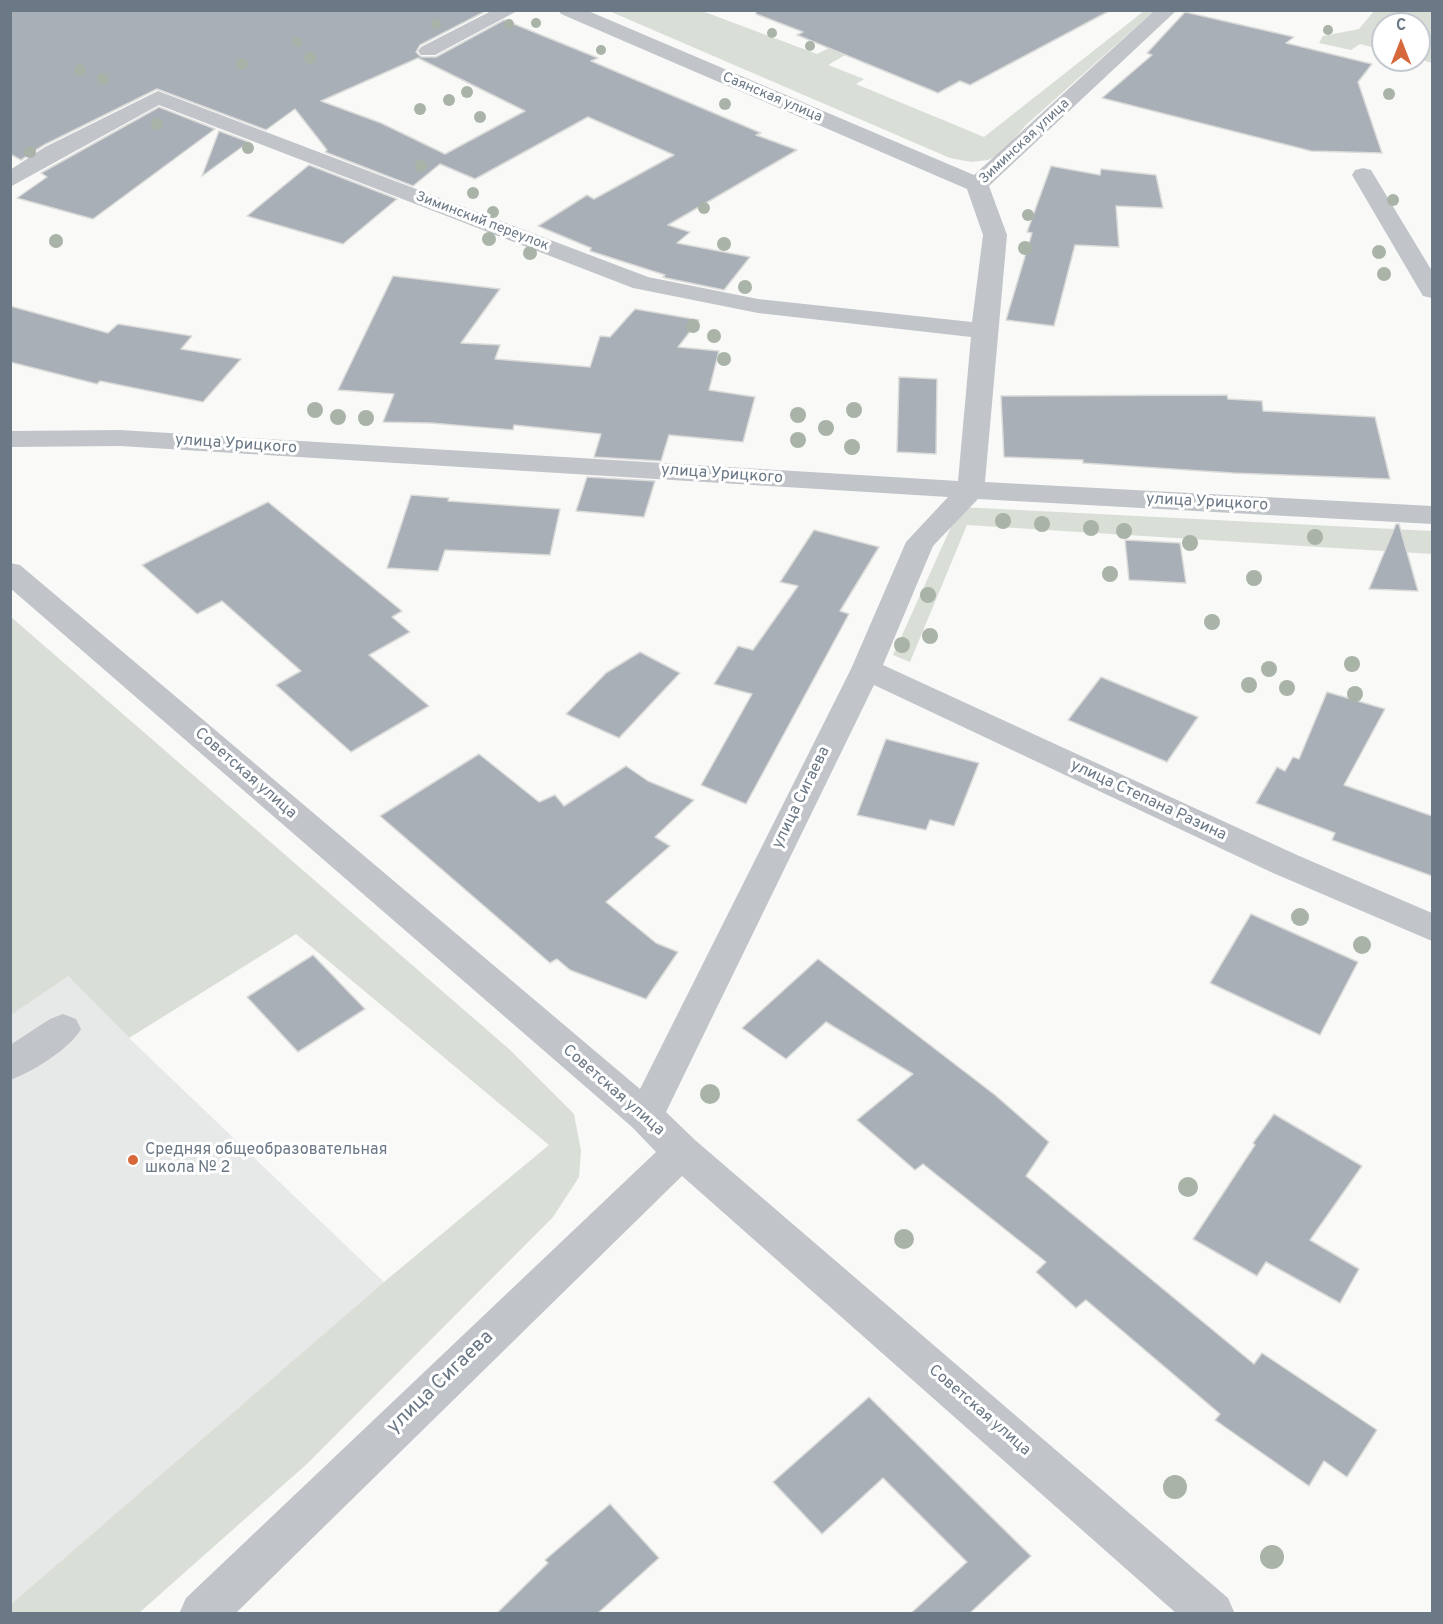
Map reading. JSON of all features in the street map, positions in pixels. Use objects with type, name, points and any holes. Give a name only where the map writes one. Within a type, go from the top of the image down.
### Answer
[{"type":"street","points":[[428,51],[509,10]]},
{"type":"street","name":"Саянская улица","points":[[568,10],[977,185]]},
{"type":"street","name":"Зиминская улица","points":[[971,490],[984,331],[995,235],[977,185],[1167,10]]},
{"type":"street","name":"Зиминский переулок","points":[[10,180],[53,152],[158,98],[642,284],[758,306],[984,331]]},
{"type":"street","points":[[1363,175],[1432,291]]},
{"type":"street","name":"улица Урицкого","points":[[10,439],[120,438],[971,490],[1432,515]]},
{"type":"street","name":"улица Сигаева","points":[[645,1116],[866,669],[920,542],[971,490]]},
{"type":"street","name":"Советская улица","points":[[10,572],[645,1116],[681,1152],[1212,1614]]},
{"type":"street","name":"улица Степана Разина","points":[[866,669],[1285,864],[1432,928]]},
{"type":"street","points":[[10,1065],[63,1029]]},
{"type":"street","name":"улица Сигаева","points":[[202,1614],[681,1152]]},
{"type":"shaded area","points":[[609,11],[702,11],[817,54],[829,48],[845,55],[828,65],[864,79],[856,84],[984,137],[1144,11],[1154,11],[1026,125],[1001,153],[988,160],[971,162],[950,158]]},
{"type":"shaded area","points":[[1432,11],[1432,63],[1431,12],[1373,12]]},
{"type":"shaded area","points":[[1371,15],[1371,47],[1360,44],[1351,50],[1319,43],[1323,36],[1359,29]]},
{"type":"shaded area","points":[[960,507],[1432,531],[1432,554],[967,525],[910,662],[893,655]]},
{"type":"shaded area","points":[[11,617],[509,1049],[574,1114],[581,1151],[579,1177],[553,1217],[308,1463],[139,1613],[11,1613],[11,1604],[384,1282],[549,1145],[296,934],[129,1038],[68,976],[11,1015]]},
{"type":"shaded area","name":"Средняя общеобразовательная школа № 2","points":[[10,917],[129,1038],[384,1282],[11,1604]]},
{"type":"building","points":[[10,10],[480,10],[484,12],[420,45],[416,52],[421,57],[436,57],[504,20],[598,58],[591,61],[761,133],[756,135],[797,150],[668,225],[690,232],[677,243],[750,257],[724,290],[663,277],[665,275],[590,251],[591,248],[538,226],[587,195],[594,199],[674,155],[588,117],[475,179],[440,164],[413,186],[325,152],[327,150],[295,109],[266,130],[157,89],[44,145],[21,160],[10,154]],"holes":[[[418,58],[525,111],[445,154],[381,123],[321,101]]]},
{"type":"building","points":[[756,10],[1111,10],[970,85],[960,81],[938,93],[797,35],[803,32],[756,14]]},
{"type":"building","points":[[1185,12],[1294,37],[1286,43],[1371,64],[1358,82],[1382,153],[1311,151],[1102,98],[1152,55],[1147,53]]},
{"type":"building","points":[[159,107],[215,129],[93,219],[17,198],[47,177],[41,173]]},
{"type":"building","points":[[219,131],[249,142],[202,176]]},
{"type":"building","points":[[309,165],[397,199],[343,244],[247,216]]},
{"type":"building","points":[[1051,166],[1100,175],[1101,169],[1156,175],[1163,208],[1116,206],[1119,247],[1075,245],[1054,326],[1006,320],[1032,233],[1027,232]]},
{"type":"building","points":[[393,276],[500,289],[461,343],[500,345],[495,359],[590,367],[600,336],[610,337],[635,309],[699,320],[678,347],[719,351],[709,390],[755,397],[743,442],[669,435],[661,461],[594,457],[601,434],[514,425],[513,430],[431,423],[383,422],[394,394],[338,390]]},
{"type":"building","points":[[10,306],[108,333],[118,324],[192,336],[181,349],[241,359],[203,402],[100,381],[97,384],[10,362]]},
{"type":"building","points":[[899,377],[937,379],[936,454],[897,452]]},
{"type":"building","points":[[1227,395],[1228,399],[1262,401],[1263,411],[1375,417],[1390,479],[1233,473],[1083,463],[1083,460],[1004,457],[1001,396]]},
{"type":"building","points":[[587,477],[655,481],[644,517],[576,511]]},
{"type":"building","points":[[411,495],[449,498],[448,501],[560,509],[550,555],[445,550],[438,571],[387,568]]},
{"type":"building","points":[[268,502],[402,611],[392,617],[410,632],[369,655],[429,706],[351,752],[276,685],[301,671],[222,601],[197,614],[142,565]]},
{"type":"building","points":[[1396,524],[1399,524],[1418,591],[1369,589]]},
{"type":"building","points":[[814,530],[879,547],[840,611],[849,614],[746,804],[701,785],[752,694],[714,684],[738,646],[753,650],[798,586],[780,582]]},
{"type":"building","points":[[1125,540],[1180,543],[1186,583],[1129,580]]},
{"type":"building","points":[[640,652],[680,673],[619,738],[566,714],[606,673]]},
{"type":"building","points":[[1101,677],[1198,717],[1167,762],[1068,720]]},
{"type":"building","points":[[1327,692],[1385,709],[1344,785],[1432,816],[1432,876],[1332,840],[1335,833],[1256,803],[1277,767],[1285,771],[1293,757],[1299,759]]},
{"type":"building","points":[[886,739],[979,763],[954,826],[930,820],[926,830],[857,815]]},
{"type":"building","points":[[479,754],[539,802],[555,795],[564,806],[626,766],[648,781],[694,800],[655,837],[670,846],[606,902],[656,943],[678,952],[646,999],[570,970],[557,959],[550,963],[380,816]]},
{"type":"building","points":[[1251,914],[1358,962],[1320,1035],[1210,983]]},
{"type":"building","points":[[313,955],[365,1009],[298,1052],[247,997]]},
{"type":"building","points":[[818,959],[995,1095],[1049,1142],[1026,1176],[1254,1364],[1262,1353],[1377,1430],[1347,1477],[1324,1461],[1309,1486],[1215,1420],[1220,1414],[1086,1300],[1076,1308],[1036,1272],[1046,1262],[923,1164],[915,1170],[857,1120],[913,1074],[826,1022],[786,1059],[742,1028]]},
{"type":"building","points":[[1274,1114],[1362,1166],[1310,1240],[1359,1269],[1340,1303],[1266,1262],[1257,1276],[1193,1239],[1255,1145],[1253,1143]]},
{"type":"building","points":[[869,1397],[1031,1556],[969,1614],[910,1614],[967,1562],[883,1478],[822,1534],[773,1482]]},
{"type":"building","points":[[610,1504],[659,1558],[597,1614],[496,1614],[548,1563],[545,1560]]},
{"type":"place","name":"Средняя общеобразовательная школа № 2","points":[[133,1160]]}]
